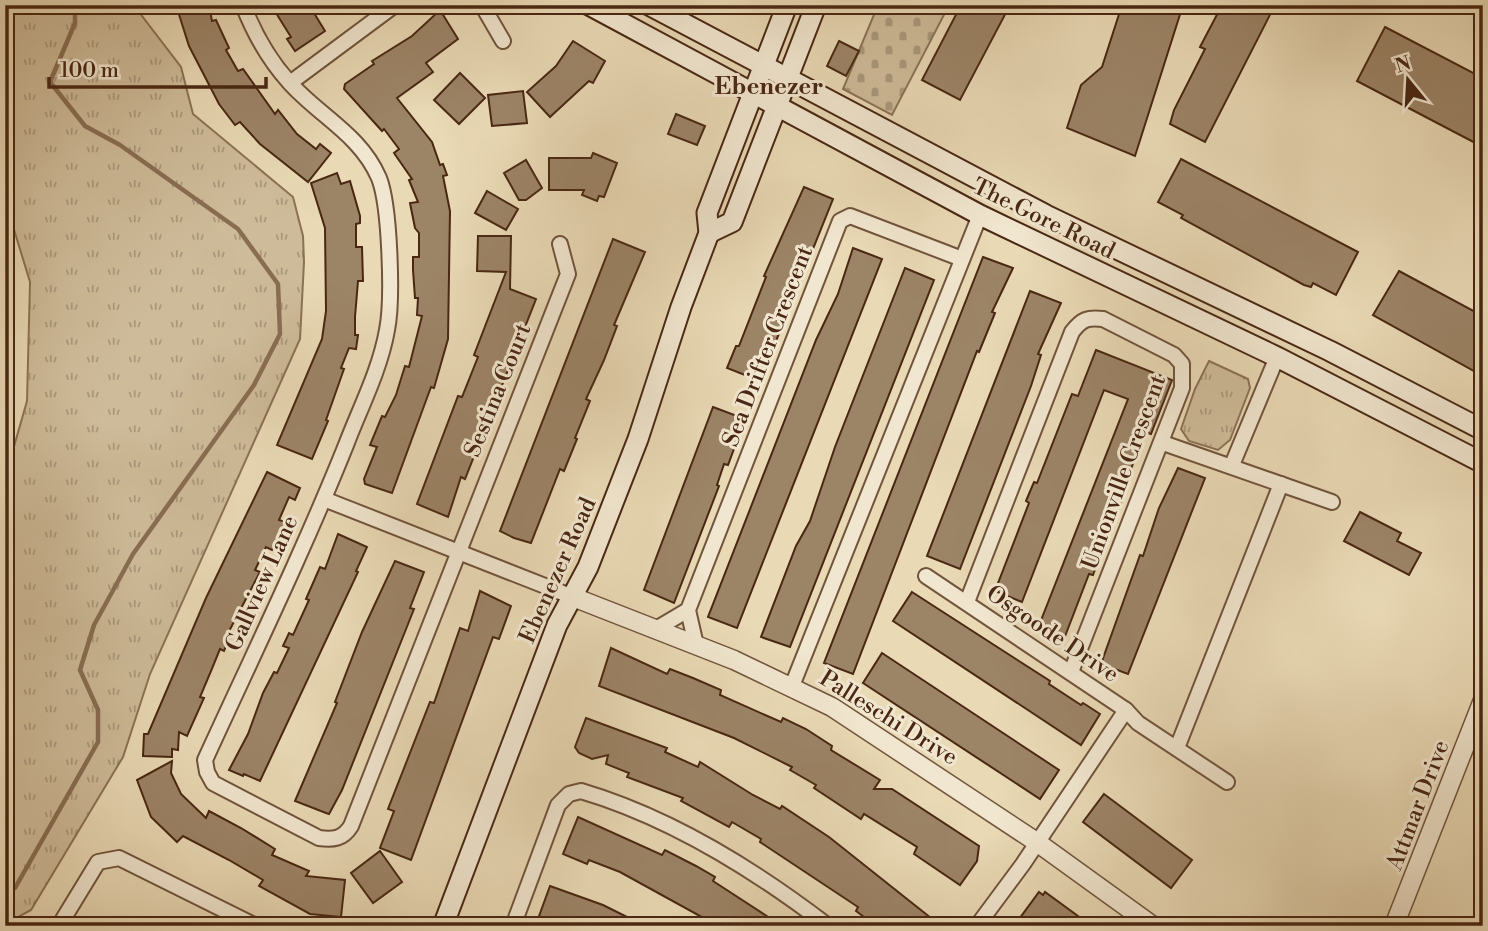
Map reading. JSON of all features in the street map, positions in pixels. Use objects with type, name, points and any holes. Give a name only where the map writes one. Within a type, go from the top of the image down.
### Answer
[{"type":"main road","name":"The Gore Road","points":[[589,5],[980,215],[1277,357],[1483,463]]},
{"type":"main road","name":"The Gore Road","points":[[649,5],[1046,215],[1293,333],[1483,430]]},
{"type":"main road","name":"Ebenezer Road","points":[[443,926],[542,663],[588,566],[638,439],[681,307],[709,233],[707,213],[787,5]]},
{"type":"main road","points":[[709,233],[732,222],[816,5]]},
{"type":"street","name":"Gallview Lane","points":[[243,5],[256,36],[289,83],[350,135],[367,155],[380,182],[388,217],[387,330],[376,369],[324,499],[205,760],[206,772],[213,783],[318,838],[333,840],[346,834],[458,552]]},
{"type":"street","points":[[289,83],[395,5]]},
{"type":"street","points":[[482,5],[503,41]]},
{"type":"street","points":[[792,686],[980,215]]},
{"type":"street","name":"Sea Drifter Crescent","points":[[688,610],[840,221],[850,216],[962,259]]},
{"type":"street","name":"Sestina Court","points":[[458,552],[568,274],[560,244]]},
{"type":"street","name":"Unionville Crescent","points":[[967,602],[1072,332],[1080,321],[1090,317],[1103,319],[1174,355],[1182,364],[1182,388],[1163,443],[1071,672]]},
{"type":"street","points":[[1232,465],[1277,357]]},
{"type":"street","points":[[1163,443],[1210,462],[1232,465],[1332,502]]},
{"type":"street","points":[[1177,748],[1281,484]]},
{"type":"street","points":[[324,499],[573,597]]},
{"type":"street","name":"Osgoode Drive","points":[[926,576],[1126,710],[1038,842],[977,926]]},
{"type":"street","name":"Palleschi Drive","points":[[573,597],[792,686],[843,714],[1038,842],[1153,926]]},
{"type":"street","points":[[656,629],[688,610],[696,645]]},
{"type":"street","name":"Attmar Drive","points":[[1394,926],[1483,700]]},
{"type":"street","points":[[1126,710],[1138,723],[1227,782]]},
{"type":"street","points":[[513,926],[558,804],[569,794],[581,792],[674,830],[769,883],[828,926]]},
{"type":"street","points":[[59,926],[98,862],[119,858],[256,926]]},
{"type":"green space","points":[[5,5],[140,5],[139,12],[181,67],[193,114],[293,197],[303,236],[304,262],[300,339],[150,674],[123,757],[31,910],[11,921],[5,920],[5,478],[27,401],[30,282],[5,200]]},
{"type":"green space","points":[[878,5],[935,5],[946,11],[892,115],[843,89]]},
{"type":"green space","points":[[1209,361],[1248,379],[1250,388],[1230,440],[1218,450],[1189,441],[1181,429],[1195,389]]},
{"type":"building","points":[[176,5],[209,5],[212,21],[216,20],[229,48],[226,50],[238,71],[243,69],[275,114],[278,110],[297,134],[316,149],[320,144],[331,153],[308,182],[260,144],[240,122],[235,125],[219,104],[189,46]]},
{"type":"building","points":[[271,5],[309,5],[325,31],[295,51],[287,39],[291,37]]},
{"type":"building","points":[[961,5],[1010,5],[960,100],[922,80]]},
{"type":"building","points":[[1122,5],[1183,5],[1135,156],[1067,128],[1081,85],[1102,67]]},
{"type":"building","points":[[1222,5],[1275,5],[1205,142],[1170,124],[1174,110],[1205,49],[1200,47]]},
{"type":"building","points":[[440,10],[458,39],[426,63],[433,72],[397,98],[432,142],[440,165],[443,164],[447,175],[443,176],[450,211],[448,339],[434,388],[431,387],[392,493],[365,484],[364,479],[377,447],[370,445],[382,416],[385,417],[396,395],[405,366],[409,367],[422,316],[417,315],[418,298],[415,298],[413,270],[413,257],[419,257],[419,233],[415,228],[410,203],[418,202],[409,180],[412,179],[394,153],[399,149],[384,129],[382,131],[344,89],[345,84],[374,64],[372,61],[412,36]]},
{"type":"building","points":[[1385,27],[1483,78],[1483,147],[1357,81]]},
{"type":"building","points":[[573,41],[605,61],[593,83],[589,81],[550,117],[527,92],[556,66]]},
{"type":"building","points":[[839,41],[859,51],[846,76],[827,66]]},
{"type":"building","points":[[460,73],[485,98],[459,124],[434,100]]},
{"type":"building","points":[[523,91],[527,123],[492,126],[488,95]]},
{"type":"building","points":[[676,114],[705,126],[697,145],[668,134]]},
{"type":"building","points":[[593,153],[617,163],[604,197],[599,196],[597,201],[582,195],[584,190],[549,190],[549,158],[591,158]]},
{"type":"building","points":[[1181,159],[1358,252],[1336,295],[1313,283],[1311,287],[1304,285],[1181,218],[1183,215],[1158,202]]},
{"type":"building","points":[[526,160],[542,188],[526,200],[519,200],[504,173]]},
{"type":"building","points":[[337,173],[341,184],[350,181],[360,216],[360,223],[356,224],[356,247],[362,247],[363,281],[358,281],[356,349],[349,348],[341,368],[344,369],[326,420],[328,421],[312,459],[277,445],[322,339],[326,311],[325,228],[311,183]]},
{"type":"building","points":[[804,187],[833,199],[760,381],[727,368],[736,346],[739,346],[766,277],[764,276]]},
{"type":"building","points":[[487,191],[518,209],[506,230],[475,213]]},
{"type":"building","points":[[478,236],[511,236],[510,289],[536,299],[465,479],[461,477],[448,517],[417,504],[458,396],[462,397],[478,357],[474,355],[506,272],[477,271]]},
{"type":"building","points":[[613,239],[645,252],[614,325],[617,326],[604,360],[586,399],[590,401],[564,471],[560,469],[531,543],[514,538],[500,531]]},
{"type":"building","points":[[853,248],[882,259],[737,628],[708,617],[816,340],[838,294]]},
{"type":"building","points":[[983,257],[1013,268],[992,312],[995,313],[979,352],[977,351],[853,674],[824,663]]},
{"type":"building","points":[[905,268],[934,280],[790,647],[761,637],[796,546],[810,521],[835,447]]},
{"type":"building","points":[[1399,271],[1483,316],[1483,376],[1373,315]]},
{"type":"building","points":[[1030,291],[1061,303],[1038,354],[1041,355],[1031,386],[960,569],[927,556]]},
{"type":"building","points":[[1096,350],[1172,380],[1151,434],[1145,432],[1123,490],[1126,491],[1118,510],[1115,509],[1097,554],[1100,555],[1093,575],[1089,574],[1064,639],[1038,628],[1128,399],[1104,390],[1022,602],[995,591],[1029,503],[1026,501],[1034,482],[1037,483],[1072,394],[1078,396]]},
{"type":"building","points":[[713,407],[745,419],[728,465],[724,464],[717,485],[719,486],[674,603],[644,590]]},
{"type":"building","points":[[1178,468],[1205,478],[1128,674],[1101,664],[1140,555],[1143,556],[1159,508]]},
{"type":"building","points":[[267,472],[300,488],[295,500],[289,497],[279,520],[285,522],[283,528],[272,550],[266,547],[255,570],[260,572],[226,637],[229,639],[224,651],[220,649],[200,697],[204,698],[187,736],[179,732],[178,750],[172,749],[172,757],[143,756],[144,734],[148,734],[206,598]]},
{"type":"building","points":[[1360,512],[1401,533],[1397,541],[1421,553],[1409,575],[1344,541]]},
{"type":"building","points":[[338,534],[367,547],[356,571],[358,572],[260,781],[244,774],[243,776],[229,770],[248,734],[263,693],[274,672],[277,673],[289,648],[283,646],[289,633],[293,635],[320,567],[325,569]]},
{"type":"building","points":[[395,561],[424,572],[410,608],[414,609],[342,790],[329,814],[295,801],[337,703],[335,702],[362,632]]},
{"type":"building","points":[[480,591],[511,606],[499,639],[493,637],[411,860],[380,848],[394,811],[388,809],[430,702],[434,703],[460,628],[468,631]]},
{"type":"building","points":[[912,592],[1050,681],[1049,684],[1081,705],[1083,703],[1100,714],[1081,745],[893,621]]},
{"type":"building","points":[[611,648],[667,674],[670,669],[693,678],[721,690],[720,695],[781,722],[783,718],[806,729],[832,746],[831,750],[880,780],[874,789],[892,789],[979,846],[977,861],[960,885],[914,854],[917,847],[864,814],[861,819],[814,788],[816,785],[790,770],[792,767],[734,738],[599,686]]},
{"type":"building","points":[[882,653],[1059,770],[1040,799],[863,683]]},
{"type":"building","points":[[586,718],[667,748],[665,752],[698,767],[700,762],[753,795],[780,809],[782,806],[829,837],[941,926],[876,926],[856,911],[858,907],[760,842],[761,839],[732,822],[729,827],[681,801],[683,798],[627,777],[629,773],[606,764],[608,755],[592,759],[579,753],[575,747]]},
{"type":"building","points":[[172,761],[171,773],[181,794],[206,818],[209,811],[241,828],[275,849],[272,855],[309,871],[306,876],[345,880],[341,917],[310,914],[259,886],[263,880],[229,860],[183,836],[177,842],[151,817],[137,780]]},
{"type":"building","points":[[1104,794],[1192,860],[1171,888],[1083,822]]},
{"type":"building","points":[[578,817],[662,855],[665,850],[696,866],[715,877],[713,881],[782,926],[718,926],[620,872],[589,860],[587,864],[563,854]]},
{"type":"building","points":[[380,851],[402,882],[373,903],[351,873]]},
{"type":"building","points":[[550,886],[603,905],[645,926],[556,926],[538,919]]},
{"type":"building","points":[[1039,892],[1043,895],[1045,892],[1082,919],[1077,926],[1014,926]]},
{"type":"waterway","points":[[5,892],[15,888],[98,742],[98,710],[80,670],[94,625],[133,554],[254,385],[280,334],[278,284],[238,229],[120,145],[85,126],[50,82],[75,23],[75,5]]},
{"type":"district","name":"Ebenezer","points":[[769,86]]}]
